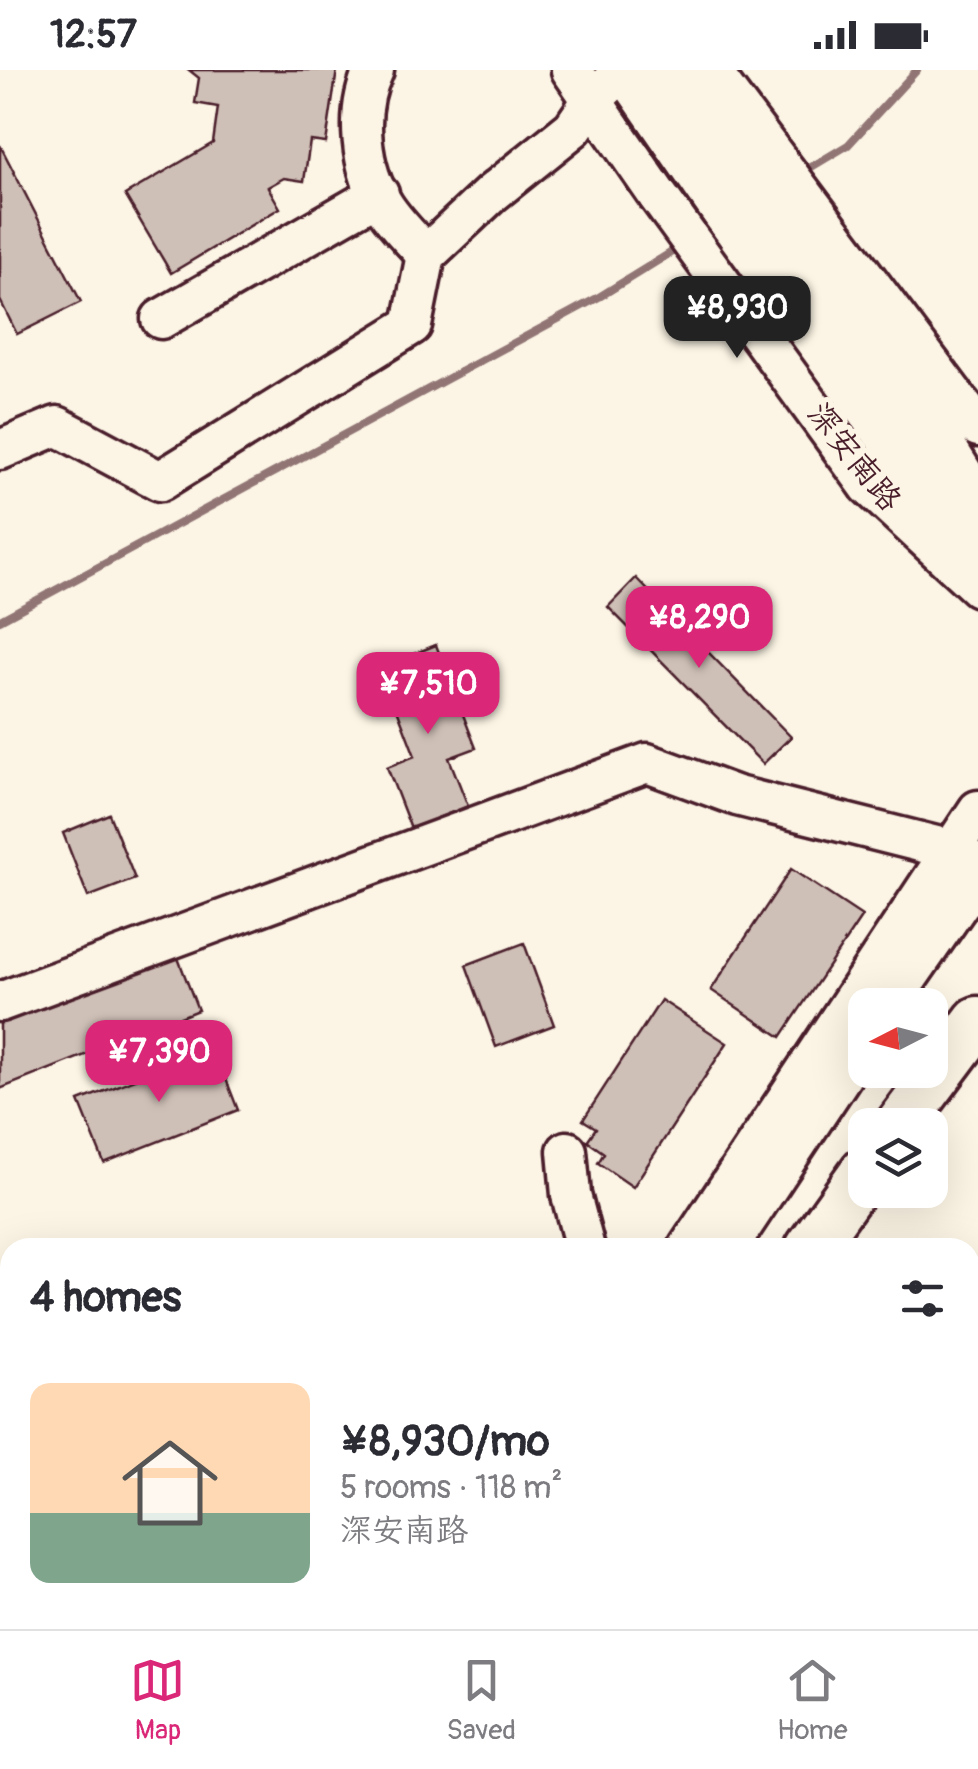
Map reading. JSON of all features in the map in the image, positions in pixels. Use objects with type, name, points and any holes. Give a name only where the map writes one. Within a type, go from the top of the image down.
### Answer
[{"type":"main road","name":"深安南路","points":[[626,70],[731,151]]},
{"type":"main road","name":"深安南路","points":[[672,70],[931,446],[978,507]]},
{"type":"main road","name":"深安南路","points":[[931,446],[978,556]]},
{"type":"main road","points":[[893,988],[965,859]]},
{"type":"main road","points":[[913,1108],[978,1020]]},
{"type":"main road","points":[[729,1238],[848,1058]]},
{"type":"main road","points":[[819,1238],[848,1196]]},
{"type":"street","points":[[374,70],[362,120],[366,165],[384,206],[426,255]]},
{"type":"street","points":[[0,450],[57,426],[160,481],[412,325],[426,255],[491,194],[574,128],[582,85],[626,70]]},
{"type":"street","name":"深安南路","points":[[710,70],[731,151]]},
{"type":"street","name":"深安南路","points":[[582,85],[658,196],[931,446],[978,587]]},
{"type":"street","points":[[161,320],[379,194]]},
{"type":"street","points":[[0,1002],[647,762],[738,796],[965,859]]},
{"type":"street","points":[[695,1238],[965,859],[978,810]]},
{"type":"street","points":[[567,1151],[570,1195],[582,1238]]},
{"type":"building","points":[[189,70],[337,70],[326,143],[310,141],[304,181],[284,178],[268,187],[280,208],[171,273],[125,195],[213,143],[218,107],[195,103],[199,78]]},
{"type":"building","points":[[0,145],[81,302],[17,334],[0,300]]},
{"type":"building","points":[[636,578],[791,737],[763,764],[608,607]]},
{"type":"building","points":[[436,645],[476,748],[449,758],[468,806],[411,829],[387,767],[415,756],[381,667]]},
{"type":"building","points":[[109,814],[135,879],[88,897],[63,833]]},
{"type":"building","points":[[791,869],[862,916],[781,1037],[711,990]]},
{"type":"building","points":[[524,943],[554,1025],[496,1047],[466,965]]},
{"type":"building","points":[[175,950],[198,1010],[0,1089],[0,1020]]},
{"type":"building","points":[[661,1000],[727,1043],[633,1187],[598,1163],[604,1153],[587,1141],[596,1128],[583,1120]]},
{"type":"building","points":[[214,1048],[238,1110],[104,1163],[79,1101]]},
{"type":"waterway","points":[[803,172],[848,145],[917,70]]},
{"type":"waterway","points":[[0,620],[599,297],[680,247]]}]
